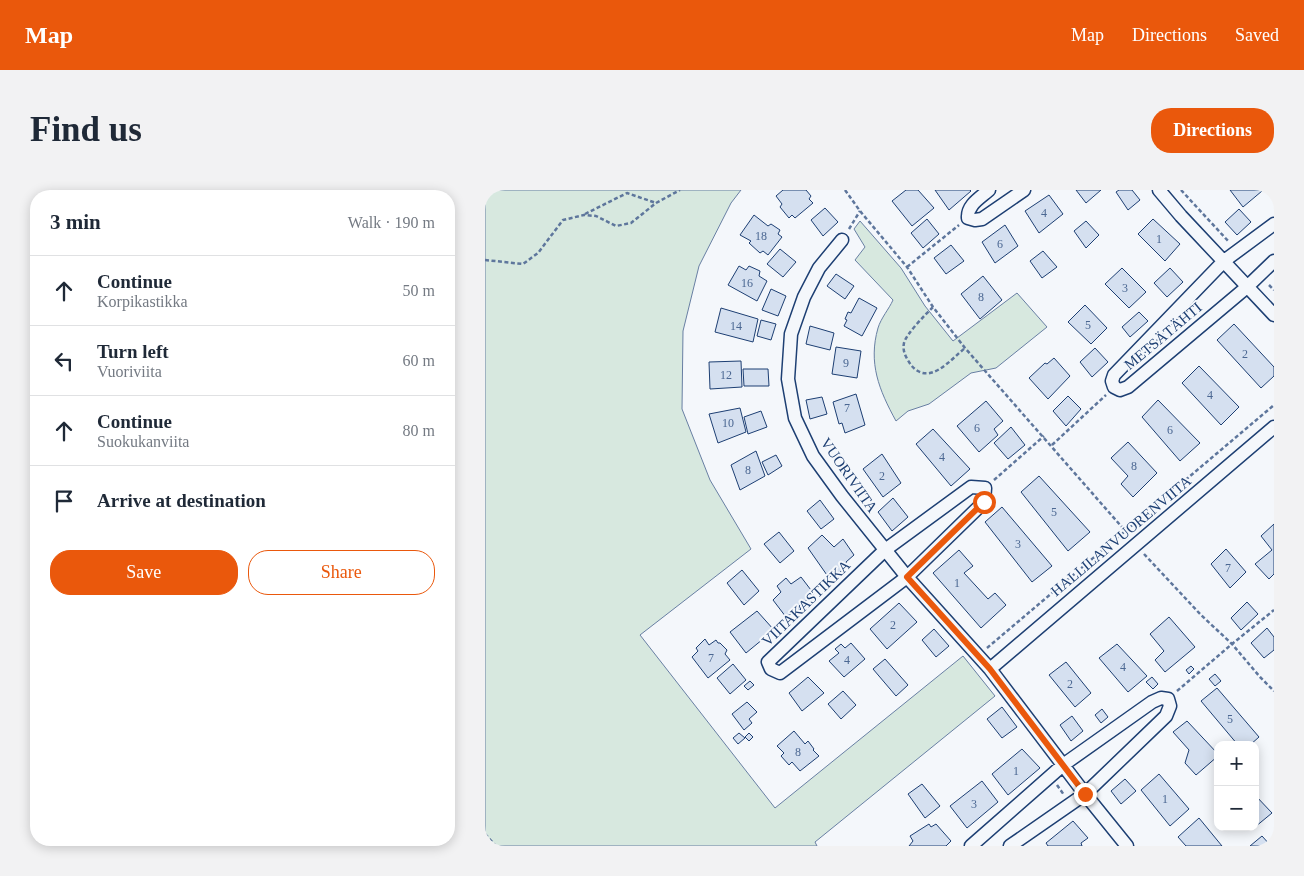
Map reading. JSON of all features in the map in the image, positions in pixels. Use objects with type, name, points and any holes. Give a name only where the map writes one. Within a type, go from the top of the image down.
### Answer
[{"type":"street","points":[[989,190],[971,205],[967,212],[968,218],[981,219],[1024,190]]},
{"type":"street","points":[[1159,190],[1274,315]]},
{"type":"street","name":"METSÄTÄHTI","points":[[1274,224],[1237,250],[1224,262],[1115,375],[1112,381],[1114,387],[1120,390],[1128,387],[1274,261]]},
{"type":"street","name":"VUORIVIITA","points":[[842,240],[819,268],[804,297],[791,334],[788,379],[795,418],[813,456],[885,550],[990,669],[1127,846]]},
{"type":"street","name":"HALLILANVUORENVIITA","points":[[990,669],[1274,427]]},
{"type":"street","points":[[885,550],[971,487],[985,488],[984,502],[907,577]]},
{"type":"street","name":"VIITAKASTIKKA","points":[[885,550],[769,662],[771,669],[779,673],[907,577]]},
{"type":"street","points":[[971,846],[1063,765],[1152,702],[1161,698],[1168,699],[1170,706],[1166,716],[1085,794],[1010,846]]},
{"type":"path","points":[[584,215],[596,216],[616,226],[631,223],[656,203],[680,190]]},
{"type":"path","points":[[845,190],[907,267],[933,307],[965,348],[1137,544],[1201,615],[1232,644],[1274,691]]},
{"type":"path","points":[[1181,190],[1237,250]]},
{"type":"path","points":[[485,260],[523,264],[538,253],[563,220],[584,215],[627,193],[656,203]]},
{"type":"path","points":[[842,240],[860,210]]},
{"type":"path","points":[[907,267],[968,218]]},
{"type":"path","points":[[1260,275],[1274,290]]},
{"type":"path","points":[[933,307],[904,343],[905,357],[917,371],[925,374],[937,371],[965,348]]},
{"type":"path","points":[[1052,445],[1114,387]]},
{"type":"path","points":[[978,655],[1274,405]]},
{"type":"path","points":[[985,488],[1044,436]]},
{"type":"path","points":[[1168,699],[1274,610]]},
{"type":"path","points":[[1050,776],[1071,804]]},
{"type":"path","points":[[485,834],[496,846]]},
{"type":"shaded area","points":[[485,190],[741,190],[731,203],[699,266],[683,331],[682,409],[710,480],[751,549],[640,635],[775,808],[963,656],[995,696],[815,842],[817,846],[485,846]]},
{"type":"shaded area","points":[[860,221],[901,268],[925,306],[953,341],[1017,293],[1047,327],[996,368],[971,373],[929,404],[908,411],[896,421],[880,387],[874,353],[878,328],[893,300],[855,260],[865,247],[854,229]]},
{"type":"building","points":[[783,190],[806,190],[811,196],[809,199],[813,203],[795,218],[792,215],[789,218],[780,207],[782,204],[776,196]]},
{"type":"building","points":[[906,190],[918,190],[934,208],[912,226],[892,201]]},
{"type":"building","points":[[935,190],[970,190],[971,191],[949,210]]},
{"type":"building","points":[[1076,190],[1101,190],[1086,203]]},
{"type":"building","points":[[1119,190],[1132,190],[1140,200],[1128,210],[1116,192]]},
{"type":"building","points":[[1230,190],[1261,190],[1262,191],[1243,207]]},
{"type":"building","points":[[1049,195],[1063,214],[1039,233],[1025,211]]},
{"type":"building","points":[[825,208],[838,222],[823,236],[811,220]]},
{"type":"building","points":[[1239,209],[1251,222],[1237,235],[1225,222]]},
{"type":"building","points":[[754,215],[768,226],[771,224],[780,230],[778,234],[782,237],[768,255],[763,251],[760,253],[749,243],[751,241],[740,235]]},
{"type":"building","points":[[927,219],[939,234],[923,248],[911,233]]},
{"type":"building","points":[[1153,219],[1180,244],[1165,261],[1138,234]]},
{"type":"building","points":[[1086,221],[1099,235],[1086,248],[1074,231]]},
{"type":"building","points":[[1005,225],[1018,246],[995,263],[982,242]]},
{"type":"building","points":[[951,245],[964,261],[946,274],[934,258]]},
{"type":"building","points":[[780,249],[796,262],[783,277],[767,264]]},
{"type":"building","points":[[1043,251],[1057,267],[1042,278],[1030,261]]},
{"type":"building","points":[[739,266],[746,270],[749,266],[760,271],[759,276],[767,281],[757,301],[728,285]]},
{"type":"building","points":[[1122,268],[1146,292],[1129,308],[1105,284]]},
{"type":"building","points":[[1170,268],[1183,282],[1167,297],[1154,283]]},
{"type":"building","points":[[836,274],[854,286],[845,299],[827,286]]},
{"type":"building","points":[[983,276],[1002,300],[980,319],[961,294]]},
{"type":"building","points":[[771,289],[786,296],[778,316],[762,310]]},
{"type":"building","points":[[859,298],[877,308],[862,336],[844,326],[848,312],[851,313]]},
{"type":"building","points":[[1085,305],[1107,328],[1091,344],[1068,322]]},
{"type":"building","points":[[721,308],[758,319],[753,342],[715,332]]},
{"type":"building","points":[[1139,312],[1148,321],[1130,337],[1122,327]]},
{"type":"building","points":[[761,320],[776,324],[771,340],[757,336]]},
{"type":"building","points":[[1234,324],[1274,367],[1274,376],[1261,388],[1217,340]]},
{"type":"building","points":[[810,326],[834,333],[830,350],[806,344]]},
{"type":"building","points":[[836,347],[861,351],[857,378],[832,374]]},
{"type":"building","points":[[1095,348],[1108,362],[1092,377],[1080,362]]},
{"type":"building","points":[[1054,358],[1070,376],[1048,399],[1029,378],[1045,363],[1047,364]]},
{"type":"building","points":[[741,361],[742,387],[710,389],[709,362]]},
{"type":"building","points":[[1199,366],[1239,407],[1221,425],[1182,383]]},
{"type":"building","points":[[743,369],[768,369],[769,386],[744,386]]},
{"type":"building","points":[[856,394],[865,425],[845,433],[842,423],[839,424],[833,402]]},
{"type":"building","points":[[1068,396],[1081,409],[1066,426],[1053,411]]},
{"type":"building","points":[[822,397],[827,414],[810,419],[806,400]]},
{"type":"building","points":[[1158,400],[1200,443],[1180,461],[1142,417]]},
{"type":"building","points":[[986,401],[1003,421],[994,429],[998,435],[979,452],[957,426]]},
{"type":"building","points":[[740,408],[746,432],[718,443],[709,414]]},
{"type":"building","points":[[761,411],[767,427],[748,434],[744,417]]},
{"type":"building","points":[[1011,427],[1025,445],[1008,459],[994,443]]},
{"type":"building","points":[[933,429],[970,469],[951,486],[916,444]]},
{"type":"building","points":[[1128,442],[1157,473],[1133,497],[1121,484],[1128,476],[1111,458]]},
{"type":"building","points":[[756,451],[765,476],[740,490],[731,465]]},
{"type":"building","points":[[882,454],[901,483],[883,497],[863,469]]},
{"type":"building","points":[[776,455],[782,466],[768,475],[762,462]]},
{"type":"building","points":[[1039,476],[1090,532],[1068,551],[1021,492]]},
{"type":"building","points":[[893,498],[908,517],[892,531],[878,512]]},
{"type":"building","points":[[820,500],[834,519],[821,529],[807,511]]},
{"type":"building","points":[[1002,507],[1052,566],[1032,582],[985,522]]},
{"type":"building","points":[[1274,524],[1274,574],[1269,579],[1255,564],[1272,550],[1261,536]]},
{"type":"building","points":[[779,532],[794,551],[780,563],[764,544]]},
{"type":"building","points":[[822,535],[834,547],[843,539],[854,555],[846,562],[847,566],[838,574],[836,571],[829,578],[808,548]]},
{"type":"building","points":[[1226,549],[1246,572],[1230,588],[1211,564]]},
{"type":"building","points":[[959,550],[973,566],[964,573],[988,599],[995,593],[1006,605],[981,628],[933,573]]},
{"type":"building","points":[[742,570],[759,591],[744,605],[727,583]]},
{"type":"building","points":[[801,577],[814,594],[799,606],[801,609],[794,615],[792,613],[786,617],[773,600],[781,592],[777,586],[786,578],[791,584]]},
{"type":"building","points":[[1247,602],[1258,614],[1241,630],[1231,618]]},
{"type":"building","points":[[899,603],[917,622],[887,649],[870,629]]},
{"type":"building","points":[[757,611],[774,630],[746,653],[730,632]]},
{"type":"building","points":[[1169,617],[1195,647],[1165,672],[1155,660],[1164,651],[1150,634]]},
{"type":"building","points":[[1267,628],[1274,637],[1274,650],[1264,658],[1251,643]]},
{"type":"building","points":[[934,629],[949,646],[936,657],[922,640]]},
{"type":"building","points":[[705,639],[709,645],[716,640],[720,643],[727,650],[725,654],[730,660],[708,678],[692,657],[698,651],[696,648]]},
{"type":"building","points":[[851,643],[865,659],[844,677],[829,661],[839,653],[835,649],[841,644],[845,648]]},
{"type":"building","points":[[1117,644],[1147,676],[1128,692],[1099,658]]},
{"type":"building","points":[[885,659],[908,685],[896,696],[873,669]]},
{"type":"building","points":[[1066,662],[1091,693],[1075,707],[1049,675]]},
{"type":"building","points":[[733,664],[746,680],[730,694],[717,678]]},
{"type":"building","points":[[1191,666],[1194,669],[1189,674],[1186,670]]},
{"type":"building","points":[[1215,674],[1221,681],[1215,686],[1209,679]]},
{"type":"building","points":[[808,677],[824,693],[802,711],[789,693]]},
{"type":"building","points":[[1152,677],[1158,684],[1153,689],[1146,682]]},
{"type":"building","points":[[750,681],[754,685],[748,690],[744,686]]},
{"type":"building","points":[[1217,688],[1259,737],[1254,741],[1235,741],[1201,701]]},
{"type":"building","points":[[843,691],[856,705],[841,719],[828,704]]},
{"type":"building","points":[[747,702],[757,712],[749,719],[752,723],[744,730],[732,714]]},
{"type":"building","points":[[1002,707],[1017,727],[1002,738],[987,719]]},
{"type":"building","points":[[1102,709],[1108,717],[1101,723],[1095,715]]},
{"type":"building","points":[[1072,716],[1083,731],[1071,741],[1060,725]]},
{"type":"building","points":[[1187,721],[1214,750],[1214,759],[1196,775],[1185,763],[1189,750],[1173,732]]},
{"type":"building","points":[[794,731],[805,744],[808,741],[819,756],[800,771],[792,762],[789,765],[781,756],[784,753],[777,746]]},
{"type":"building","points":[[739,733],[745,738],[738,744],[733,738]]},
{"type":"building","points":[[749,733],[753,737],[749,741],[745,737]]},
{"type":"building","points":[[1022,749],[1040,768],[1008,795],[992,774]]},
{"type":"building","points":[[1159,774],[1189,809],[1170,826],[1141,790]]},
{"type":"building","points":[[1125,779],[1136,791],[1121,804],[1111,791]]},
{"type":"building","points":[[982,781],[998,802],[967,828],[950,806]]},
{"type":"building","points":[[922,784],[940,806],[925,818],[908,794]]},
{"type":"building","points":[[1259,799],[1272,813],[1259,824]]},
{"type":"building","points":[[1199,818],[1222,846],[1186,846],[1178,837]]},
{"type":"building","points":[[1073,821],[1088,838],[1081,843],[1082,846],[1048,846],[1046,843]]},
{"type":"building","points":[[929,824],[931,827],[936,824],[951,841],[946,846],[909,846],[913,841],[910,836]]},
{"type":"building","points":[[1262,836],[1271,846],[1250,846]]},
{"type":"route","points":[[984,502],[907,577],[990,669],[1085,794]]}]
